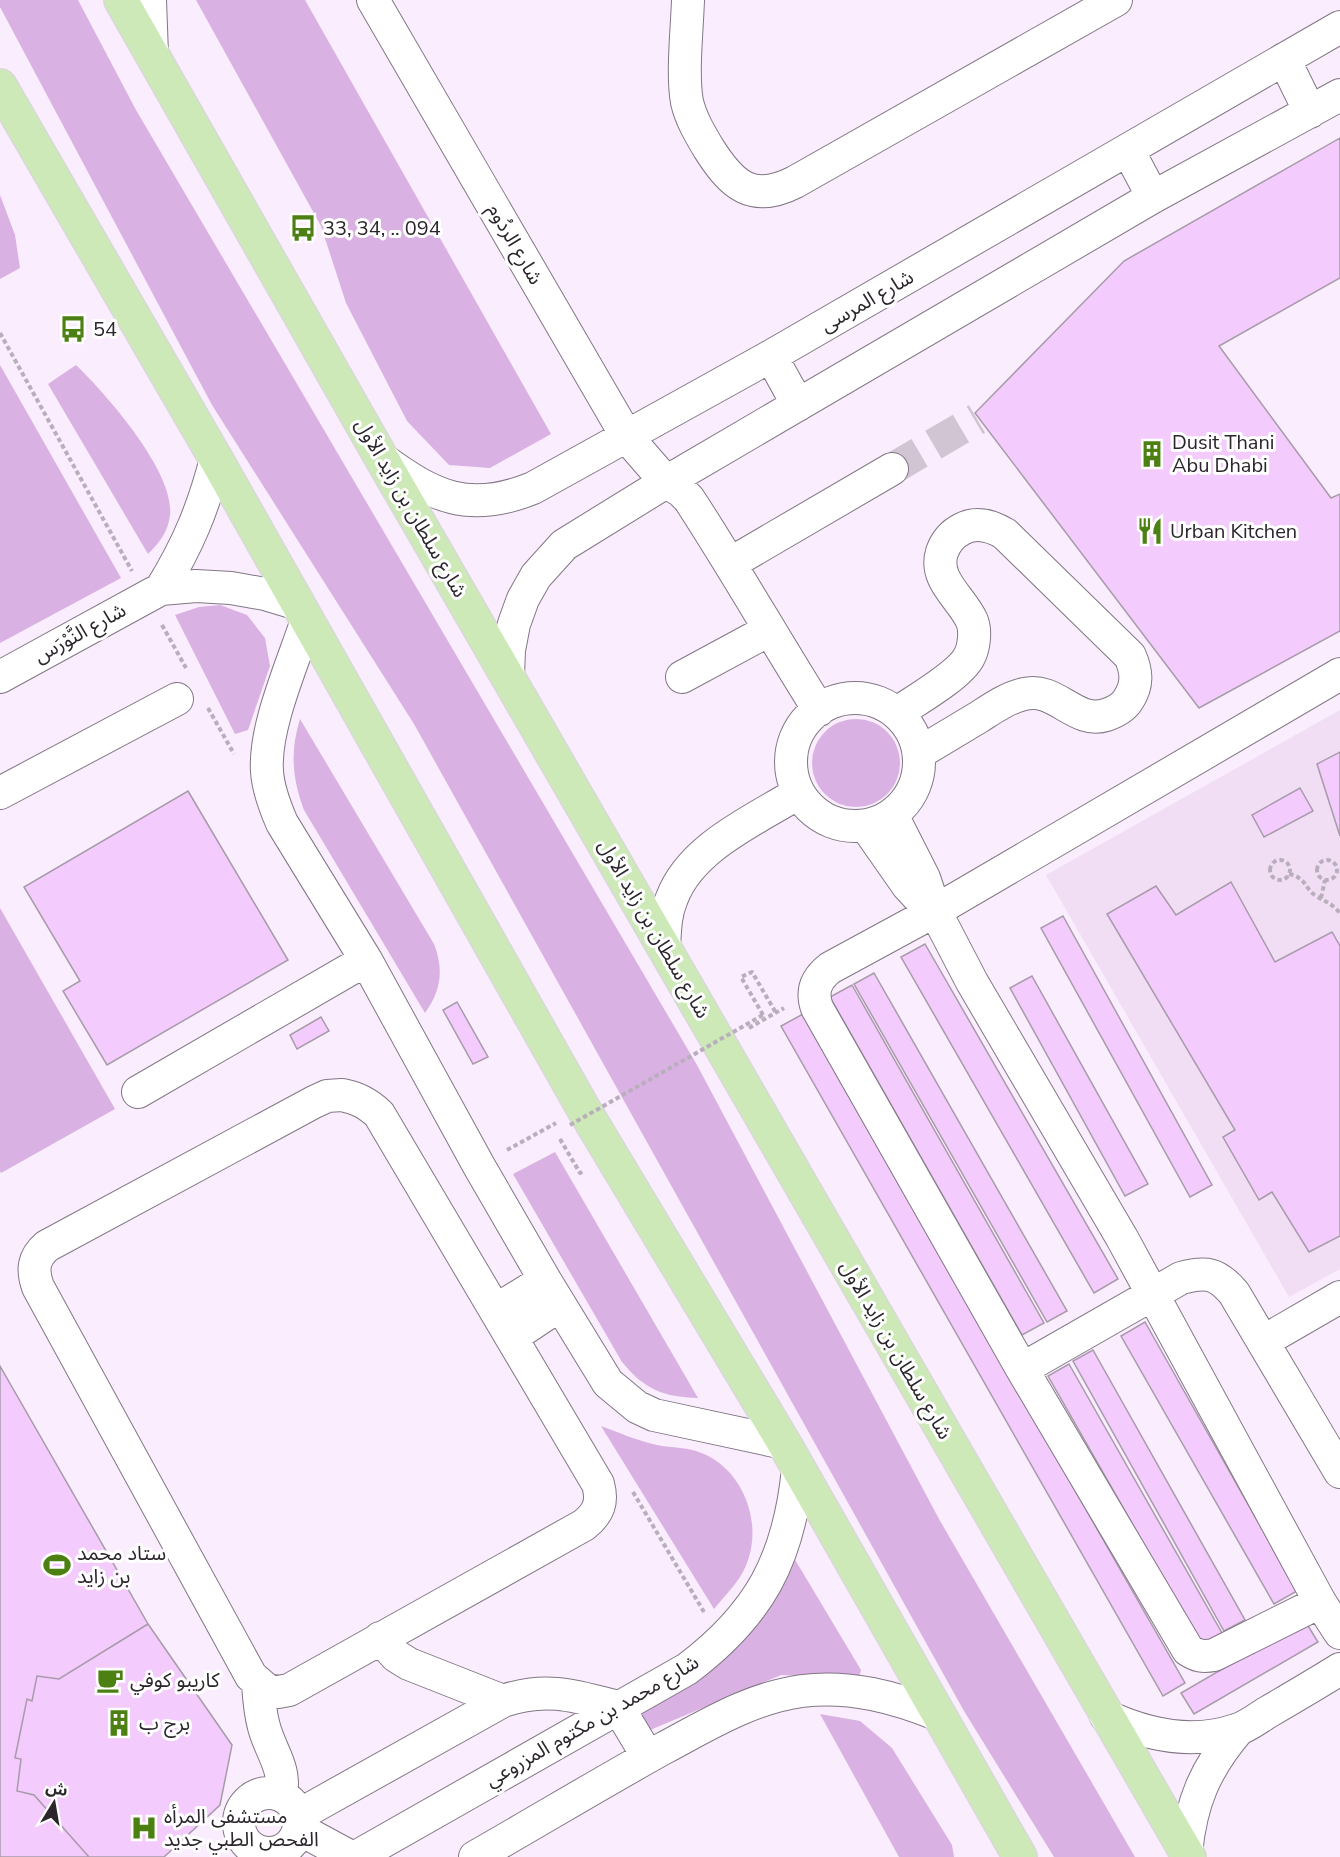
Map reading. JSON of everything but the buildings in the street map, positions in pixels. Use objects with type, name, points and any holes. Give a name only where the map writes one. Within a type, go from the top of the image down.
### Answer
[{"type":"main road","name":"شارع سلطان بن زايد الأول","points":[[121,0],[382,459],[1187,1855]]},
{"type":"main road","points":[[4,98],[216,459],[302,612],[576,1117],[791,1456],[1020,1857]]},
{"type":"street","points":[[150,0],[152,54]]},
{"type":"street","name":"شارع الردُوم","points":[[373,0],[627,437],[666,482],[690,499],[731,562],[769,630],[819,710]]},
{"type":"street","points":[[688,0],[686,90],[692,118],[721,168],[732,181],[747,189],[764,192],[780,190],[795,182],[1116,0]]},
{"type":"street","name":"شارع المرسى","points":[[382,459],[408,478],[434,492],[462,500],[492,500],[513,496],[533,488],[771,356],[1340,27]]},
{"type":"street","points":[[1284,59],[1310,112]]},
{"type":"street","points":[[508,676],[509,650],[514,624],[524,599],[536,576],[564,545],[666,482],[1153,198],[1340,96]]},
{"type":"street","points":[[1128,150],[1153,198]]},
{"type":"street","points":[[771,356],[798,405]]},
{"type":"street","name":"شارع النَّوْرَس","points":[[161,589],[180,559],[195,527],[216,459]]},
{"type":"street","points":[[731,562],[892,470]]},
{"type":"street","points":[[897,713],[959,670],[970,657],[974,640],[972,623],[946,582],[941,569],[941,556],[945,543],[954,533],[967,526],[980,524],[993,527],[1005,534],[1130,656],[1136,669],[1136,682],[1132,694],[1114,713],[1101,717],[1088,716],[1076,712],[1065,703],[1047,695],[1027,693],[1008,699],[920,753]]},
{"type":"street","name":"شارع النَّوْرَس","points":[[0,677],[161,589],[196,586],[231,588],[265,594],[302,612]]},
{"type":"street","points":[[302,612],[268,746],[267,772],[272,799],[282,823],[366,960],[479,1166],[608,1383],[637,1407],[791,1456]]},
{"type":"street","points":[[682,677],[769,630]]},
{"type":"street","points":[[1320,1602],[1214,1655],[1204,1657],[1188,1650],[1022,1369],[817,1008],[814,992],[816,982],[830,968],[935,911],[1340,674]]},
{"type":"street","points":[[850,698],[867,699],[883,704],[897,713],[908,725],[920,753],[920,771],[915,789],[904,805],[879,820],[850,827],[829,821],[811,810],[798,793],[791,763],[798,733],[807,720],[833,702],[850,698]]},
{"type":"street","points":[[0,793],[177,699]]},
{"type":"street","points":[[664,948],[665,922],[672,897],[684,875],[701,855],[798,793]]},
{"type":"street","points":[[879,820],[924,878],[935,911],[972,982],[1122,1238],[1320,1602],[1340,1633]]},
{"type":"street","points":[[138,1092],[366,960]]},
{"type":"street","points":[[342,1095],[362,1101],[379,1114],[504,1324],[598,1484],[602,1496],[600,1507],[594,1518],[289,1690],[278,1692],[267,1690],[251,1676],[224,1629],[38,1287],[34,1276],[34,1265],[39,1253],[47,1246],[314,1102],[327,1096],[342,1095]]},
{"type":"street","points":[[1022,1369],[1181,1278],[1196,1274],[1210,1275],[1224,1282],[1234,1293],[1340,1472]]},
{"type":"street","points":[[504,1324],[553,1292]]},
{"type":"street","points":[[1264,1341],[1340,1297]]},
{"type":"street","name":"شارع محمد بن مكتوم المزروعي","points":[[356,1857],[687,1669],[711,1651],[733,1630],[755,1603],[786,1539],[795,1504],[791,1456]]},
{"type":"street","points":[[380,1638],[396,1656],[409,1664],[503,1701]]},
{"type":"street","points":[[1106,1716],[1131,1728],[1157,1735],[1184,1738],[1212,1736],[1238,1730],[1340,1669]]},
{"type":"street","points":[[258,1684],[259,1706],[264,1727],[281,1767],[283,1783],[293,1813],[296,1838],[290,1846],[272,1854],[262,1855],[253,1849],[240,1833],[240,1813],[244,1804],[252,1797],[271,1792],[293,1813],[351,1857]]},
{"type":"street","points":[[475,1857],[648,1757],[736,1710],[769,1697],[803,1691],[838,1689],[873,1693],[907,1702],[939,1715]]},
{"type":"street","points":[[293,1813],[503,1701],[519,1695],[553,1692],[618,1707],[648,1757]]},
{"type":"street","points":[[1187,1855],[1189,1826],[1195,1799],[1220,1751],[1238,1730]]},
{"type":"path","points":[[1323,860],[1329,860],[1335,863],[1336,875],[1331,880],[1325,880],[1319,877],[1316,871],[1323,860]]},
{"type":"path","points":[[1283,861],[1290,868],[1289,874],[1285,879],[1274,879],[1269,868],[1272,863],[1283,861]]},
{"type":"path","points":[[1289,874],[1301,879],[1313,894],[1331,902],[1340,913]]},
{"type":"path","points":[[1321,898],[1325,880]]},
{"type":"path","points":[[479,1166],[576,1117],[763,1015],[741,977],[752,972],[776,1013]]},
{"type":"path","points":[[720,1044],[814,992]]},
{"type":"shaded area","points":[[0,0],[78,0],[136,110],[697,1065],[939,1519],[1135,1857],[1054,1857],[964,1711],[414,724],[212,405],[0,7]]},
{"type":"shaded area","points":[[196,0],[305,0],[551,434],[490,468],[449,465],[407,421],[346,303],[321,226]]},
{"type":"shaded area","points":[[0,195],[15,235],[20,268],[0,279]]},
{"type":"shaded area","points":[[0,365],[121,578],[0,643]]},
{"type":"shaded area","points":[[76,365],[136,435],[162,478],[169,497],[169,521],[163,536],[148,554],[48,384]]},
{"type":"shaded area","points":[[220,605],[247,615],[265,638],[270,666],[248,730],[235,734],[175,615],[199,607]]},
{"type":"shaded area","points":[[1340,710],[1340,1269],[1289,1297],[1046,875]]},
{"type":"shaded area","points":[[300,719],[434,944],[440,971],[438,988],[425,1013],[304,810],[297,787],[294,764],[295,742]]},
{"type":"shaded area","points":[[856,719],[873,722],[887,732],[897,746],[900,763],[897,780],[887,794],[873,804],[856,807],[839,804],[825,794],[815,780],[812,763],[815,746],[825,732],[839,722]]},
{"type":"shaded area","points":[[0,908],[115,1109],[1,1173],[0,1171]]},
{"type":"shaded area","points":[[555,1152],[698,1398],[674,1396],[655,1390],[638,1379],[622,1362],[513,1174]]},
{"type":"shaded area","points":[[601,1426],[650,1443],[703,1453],[724,1467],[736,1480],[750,1511],[752,1545],[748,1562],[740,1577],[714,1609]]},
{"type":"shaded area","points":[[791,1553],[861,1670],[859,1678],[781,1675],[650,1730],[640,1715],[749,1634],[773,1596]]},
{"type":"shaded area","points":[[820,1714],[860,1721],[892,1748],[952,1845],[954,1857],[899,1857]]},
{"type":"tunnel","points":[[892,469],[977,419]]},
{"type":"place","name":"33, 34, .. 094","points":[[303,228]]},
{"type":"place","name":"54","points":[[73,329]]},
{"type":"place","name":"Dusit Thani Abu Dhabi","points":[[1152,454]]},
{"type":"place","name":"Urban Kitchen","points":[[1150,531]]},
{"type":"place","name":"ستاد محمد بن زايد","points":[[57,1565]]},
{"type":"place","name":"كاريبو كوفي","points":[[110,1680]]},
{"type":"place","name":"برج ب","points":[[119,1723]]},
{"type":"place","name":"مستشفى المرأه الفحص الطبي جديد","points":[[144,1828]]}]
